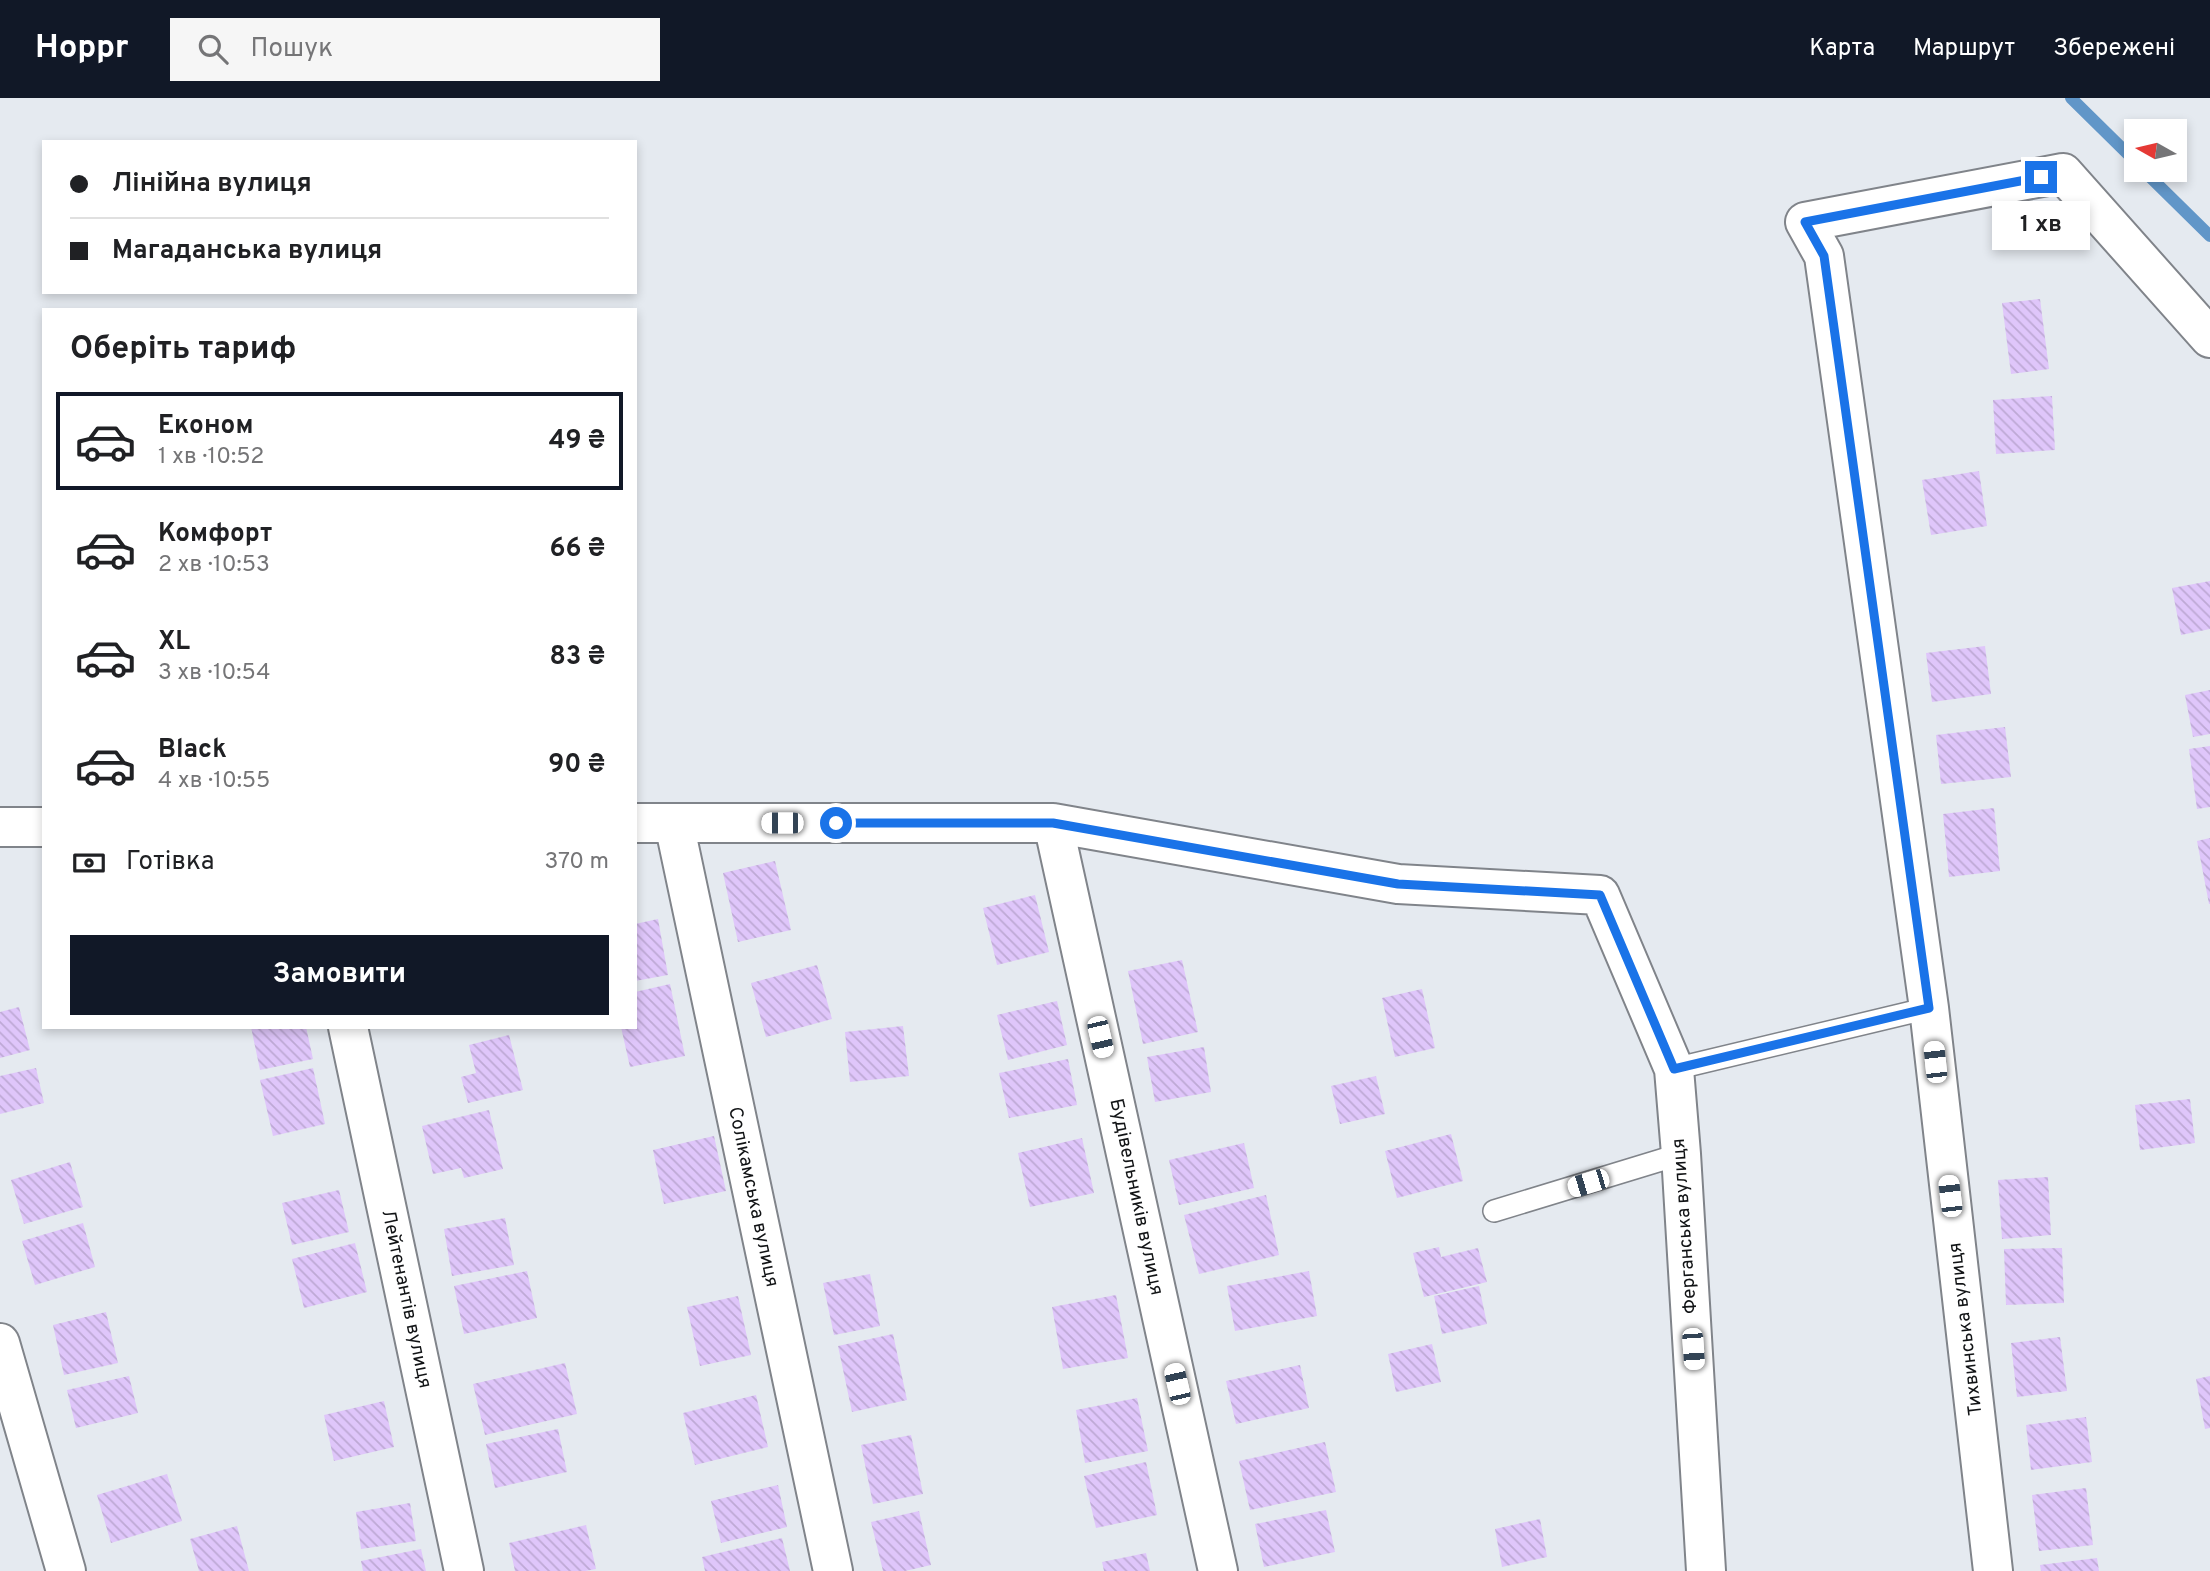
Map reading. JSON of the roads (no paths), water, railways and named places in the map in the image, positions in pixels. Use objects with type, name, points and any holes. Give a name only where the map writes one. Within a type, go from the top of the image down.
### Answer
[{"type":"street","name":"Тихвинська вулиця","points":[[1993,1571],[1929,1008],[1824,256],[1805,222],[2063,173],[2210,338]]},
{"type":"street","points":[[637,823],[1053,823]]},
{"type":"street","name":"Солікамська вулиця","points":[[674,823],[833,1571]]},
{"type":"street","name":"Ферганська вулиця","points":[[1053,823],[1398,884],[1600,895],[1674,1069],[1706,1571]]},
{"type":"street","name":"Будівельників вулиця","points":[[1053,823],[1218,1571]]},
{"type":"street","points":[[0,827],[42,827]]},
{"type":"street","name":"Лейтенантів вулиця","points":[[348,1029],[464,1571]]},
{"type":"street","points":[[0,1343],[66,1571]]},
{"type":"lane","points":[[1674,1069],[1929,1008]]},
{"type":"lane","points":[[1494,1211],[1681,1154]]},
{"type":"waterway","points":[[2071,98],[2124,150]]},
{"type":"waterway","points":[[2155,182],[2210,236]]}]
